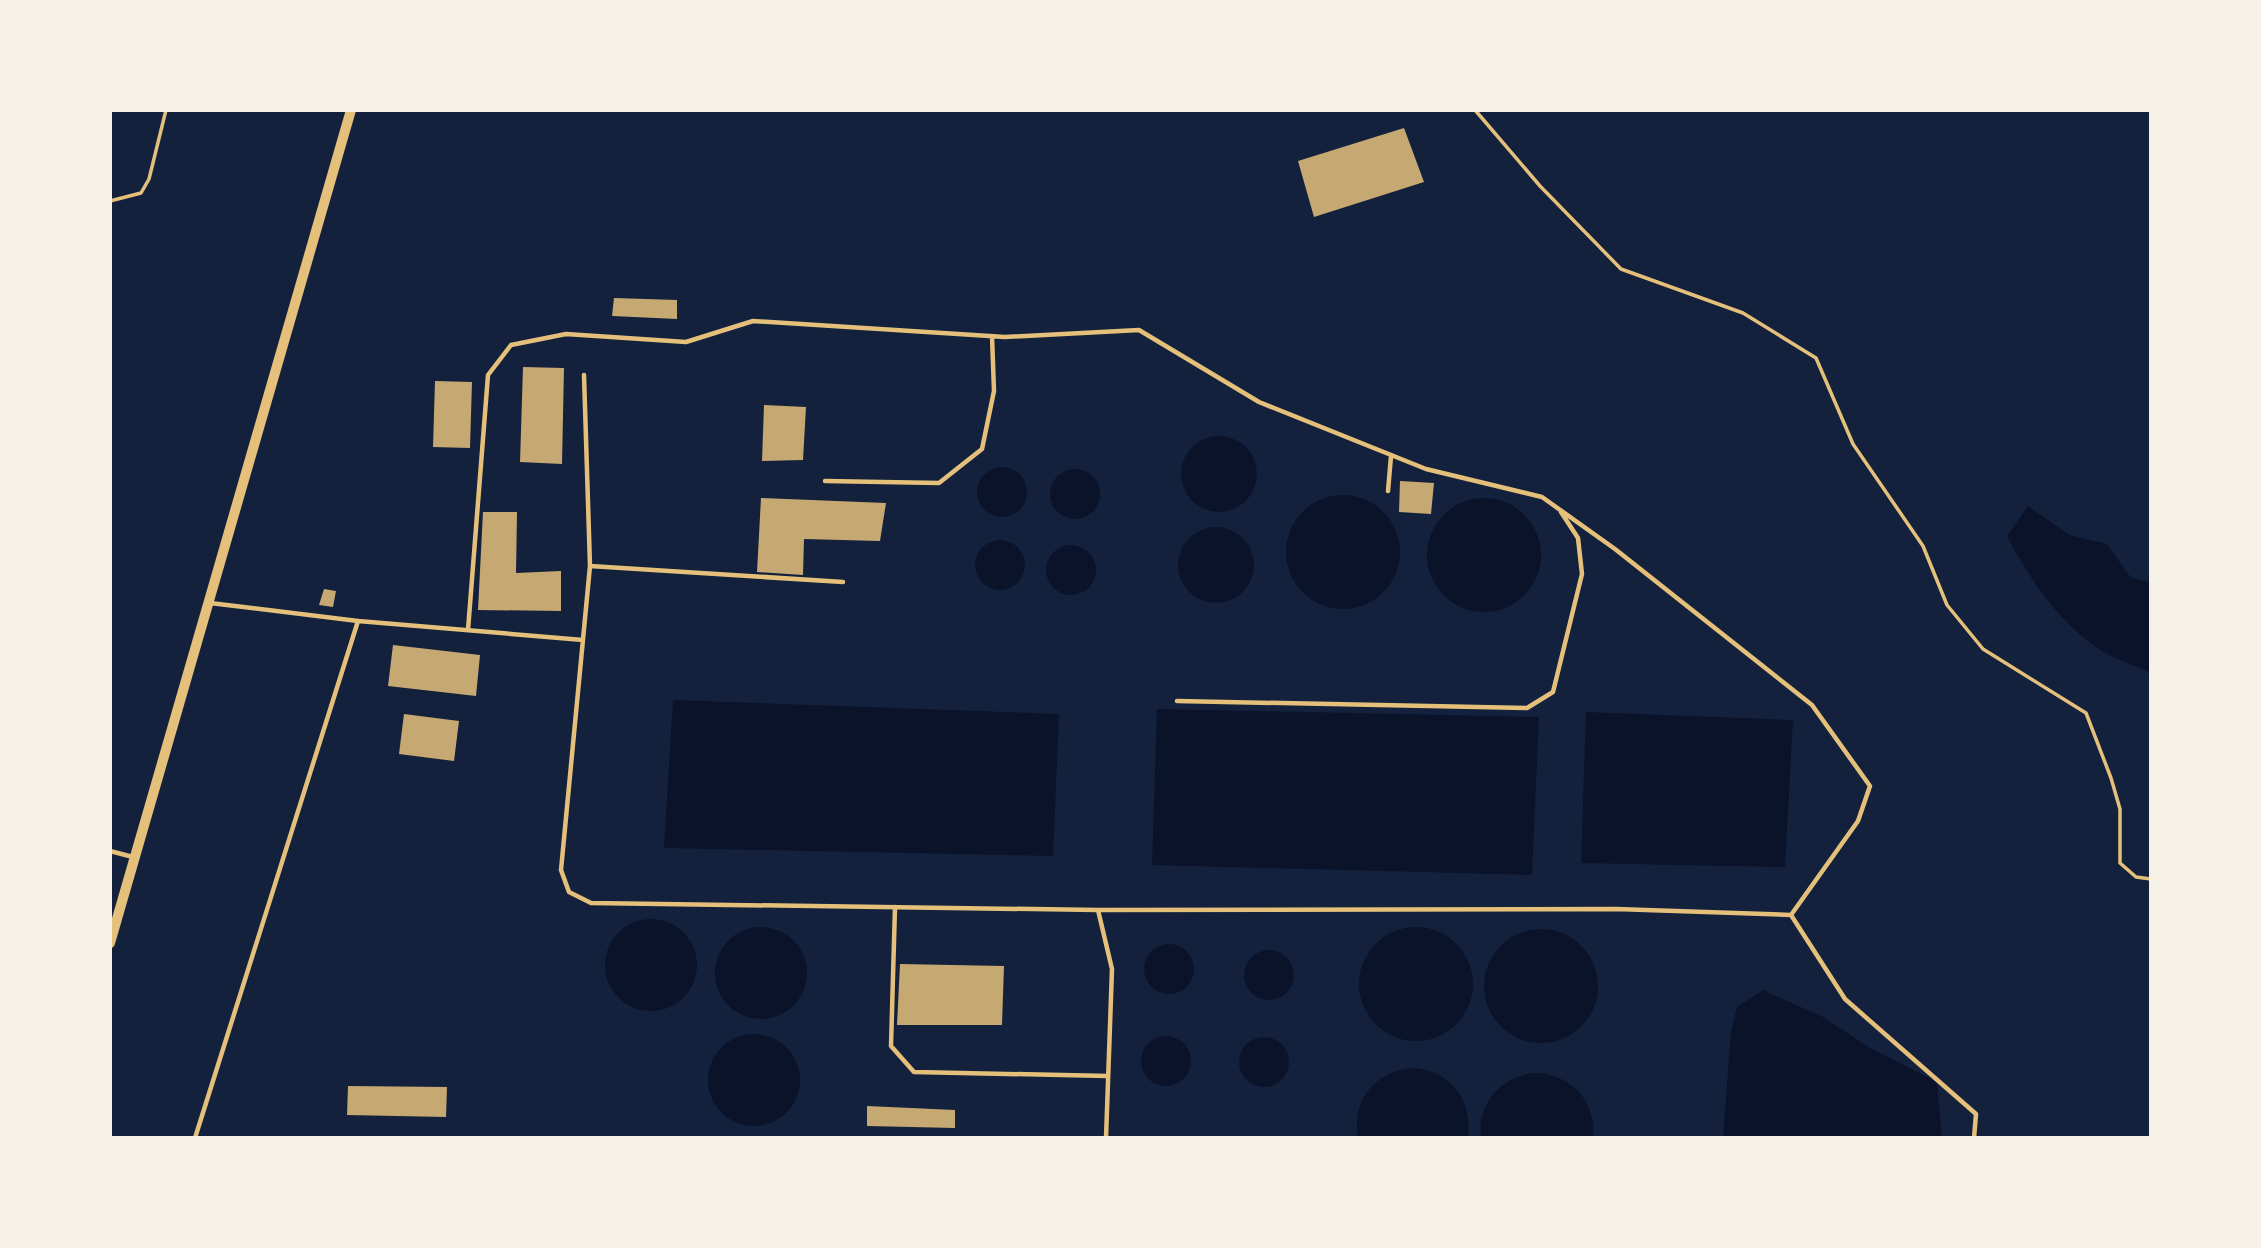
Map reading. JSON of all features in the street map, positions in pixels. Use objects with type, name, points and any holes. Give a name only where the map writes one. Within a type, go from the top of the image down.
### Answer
[{"type":"street","points":[[110,943],[351,110]]},
{"type":"lane","points":[[468,630],[488,375],[511,345],[566,334],[685,342],[753,321],[992,336],[1139,330],[1259,402],[1426,469],[1542,497],[1615,549],[1812,705],[1870,786],[1858,821],[1791,915]]},
{"type":"lane","points":[[825,481],[939,483],[982,449],[994,391],[992,336]]},
{"type":"lane","points":[[584,375],[590,566],[562,870],[569,892],[592,903],[1098,910],[1616,909],[1791,915]]},
{"type":"lane","points":[[1388,491],[1391,456]]},
{"type":"lane","points":[[1177,701],[1527,709],[1553,692],[1582,573],[1578,538],[1560,510]]},
{"type":"lane","points":[[590,566],[843,582]]},
{"type":"lane","points":[[209,603],[358,621],[583,639]]},
{"type":"lane","points":[[195,1138],[358,621]]},
{"type":"lane","points":[[110,851],[135,857]]},
{"type":"lane","points":[[895,907],[891,1046],[914,1072],[1108,1076]]},
{"type":"lane","points":[[1098,910],[1112,969],[1107,1138]]},
{"type":"lane","points":[[1791,915],[1845,999],[1976,1114],[1974,1138]]},
{"type":"path","points":[[110,201],[141,193],[149,179],[166,110]]},
{"type":"path","points":[[1475,110],[1540,186],[1621,269],[1744,313],[1816,358],[1853,444],[1923,546],[1947,605],[1983,649],[2086,713],[2120,809],[2120,863],[2136,877],[2151,879]]},
{"type":"water","points":[[1219,436],[1234,439],[1246,447],[1254,459],[1257,474],[1254,489],[1246,501],[1234,509],[1219,512],[1204,509],[1192,501],[1184,489],[1181,474],[1184,459],[1192,447],[1204,439]]},
{"type":"water","points":[[1002,467],[1020,474],[1027,492],[1020,510],[1002,517],[984,510],[977,492],[984,474]]},
{"type":"water","points":[[1075,469],[1093,476],[1100,494],[1093,512],[1075,519],[1057,512],[1050,494],[1057,476]]},
{"type":"water","points":[[1343,495],[1365,500],[1383,512],[1395,530],[1400,552],[1395,574],[1383,592],[1365,604],[1343,609],[1321,604],[1303,592],[1291,574],[1286,552],[1291,530],[1303,512],[1321,500]]},
{"type":"water","points":[[1484,498],[1506,503],[1524,515],[1536,533],[1541,555],[1536,577],[1524,595],[1506,607],[1484,612],[1462,607],[1444,595],[1432,577],[1427,555],[1432,533],[1444,515],[1462,503]]},
{"type":"water","points":[[2028,506],[2069,535],[2107,544],[2131,578],[2151,582],[2151,673],[2096,647],[2068,624],[2045,597],[2007,536]]},
{"type":"water","points":[[1216,527],[1231,530],[1243,538],[1251,550],[1254,565],[1251,580],[1243,592],[1231,600],[1216,603],[1201,600],[1189,592],[1181,580],[1178,565],[1181,550],[1189,538],[1201,530]]},
{"type":"water","points":[[1000,540],[1018,547],[1025,565],[1018,583],[1000,590],[982,583],[975,565],[982,547]]},
{"type":"water","points":[[1071,545],[1089,552],[1096,570],[1089,588],[1071,595],[1053,588],[1046,570],[1053,552]]},
{"type":"water","points":[[673,700],[1059,714],[1053,856],[664,848]]},
{"type":"water","points":[[1157,709],[1539,717],[1532,875],[1152,865]]},
{"type":"water","points":[[1586,712],[1793,720],[1785,867],[1581,863]]},
{"type":"water","points":[[651,919],[668,923],[683,933],[693,948],[697,965],[693,982],[683,997],[668,1007],[651,1011],[634,1007],[619,997],[609,982],[605,965],[609,948],[619,933],[634,923]]},
{"type":"water","points":[[761,927],[778,931],[793,941],[803,956],[807,973],[803,990],[793,1005],[778,1015],[761,1019],[744,1015],[729,1005],[719,990],[715,973],[719,956],[729,941],[744,931]]},
{"type":"water","points":[[1416,927],[1438,932],[1456,944],[1468,962],[1473,984],[1468,1006],[1456,1024],[1438,1036],[1416,1041],[1394,1036],[1376,1024],[1364,1006],[1359,984],[1364,962],[1376,944],[1394,932]]},
{"type":"water","points":[[1541,929],[1563,934],[1581,946],[1593,964],[1598,986],[1593,1008],[1581,1026],[1563,1038],[1541,1043],[1519,1038],[1501,1026],[1489,1008],[1484,986],[1489,964],[1501,946],[1519,934]]},
{"type":"water","points":[[1169,944],[1187,951],[1194,969],[1187,987],[1169,994],[1151,987],[1144,969],[1151,951]]},
{"type":"water","points":[[1269,950],[1287,957],[1294,975],[1287,993],[1269,1000],[1251,993],[1244,975],[1251,957]]},
{"type":"water","points":[[1763,990],[1823,1017],[1870,1048],[1937,1082],[1942,1138],[1723,1138],[1731,1032],[1737,1007]]},
{"type":"water","points":[[754,1034],[771,1038],[786,1048],[796,1063],[800,1080],[796,1097],[786,1112],[771,1122],[754,1126],[737,1122],[722,1112],[712,1097],[708,1080],[712,1063],[722,1048],[737,1038]]},
{"type":"water","points":[[1166,1036],[1184,1043],[1191,1061],[1184,1079],[1166,1086],[1148,1079],[1141,1061],[1148,1043]]},
{"type":"water","points":[[1264,1037],[1282,1044],[1289,1062],[1282,1080],[1264,1087],[1246,1080],[1239,1062],[1246,1044]]},
{"type":"water","points":[[1415,1068],[1440,1075],[1457,1091],[1467,1112],[1468,1138],[1358,1138],[1359,1111],[1370,1089],[1378,1080],[1389,1074]]},
{"type":"water","points":[[1532,1073],[1558,1077],[1578,1091],[1590,1112],[1593,1138],[1481,1138],[1483,1114],[1493,1095],[1510,1080]]},
{"type":"building","points":[[1404,128],[1424,182],[1314,217],[1298,161]]},
{"type":"building","points":[[614,298],[677,300],[677,319],[612,316]]},
{"type":"building","points":[[523,367],[564,368],[562,464],[520,462]]},
{"type":"building","points":[[435,381],[472,382],[470,448],[433,447]]},
{"type":"building","points":[[764,405],[806,407],[803,460],[762,461]]},
{"type":"building","points":[[1400,481],[1434,483],[1431,514],[1399,512]]},
{"type":"building","points":[[761,498],[886,503],[880,541],[804,539],[803,575],[757,572]]},
{"type":"building","points":[[483,512],[517,512],[516,573],[561,571],[561,611],[478,610]]},
{"type":"building","points":[[324,589],[336,591],[333,607],[319,605]]},
{"type":"building","points":[[393,645],[480,655],[476,696],[388,686]]},
{"type":"building","points":[[404,714],[459,721],[454,761],[399,754]]},
{"type":"building","points":[[900,964],[1004,966],[1002,1025],[897,1025]]},
{"type":"building","points":[[348,1086],[447,1087],[446,1117],[347,1115]]},
{"type":"building","points":[[867,1106],[955,1110],[955,1128],[867,1126]]}]
